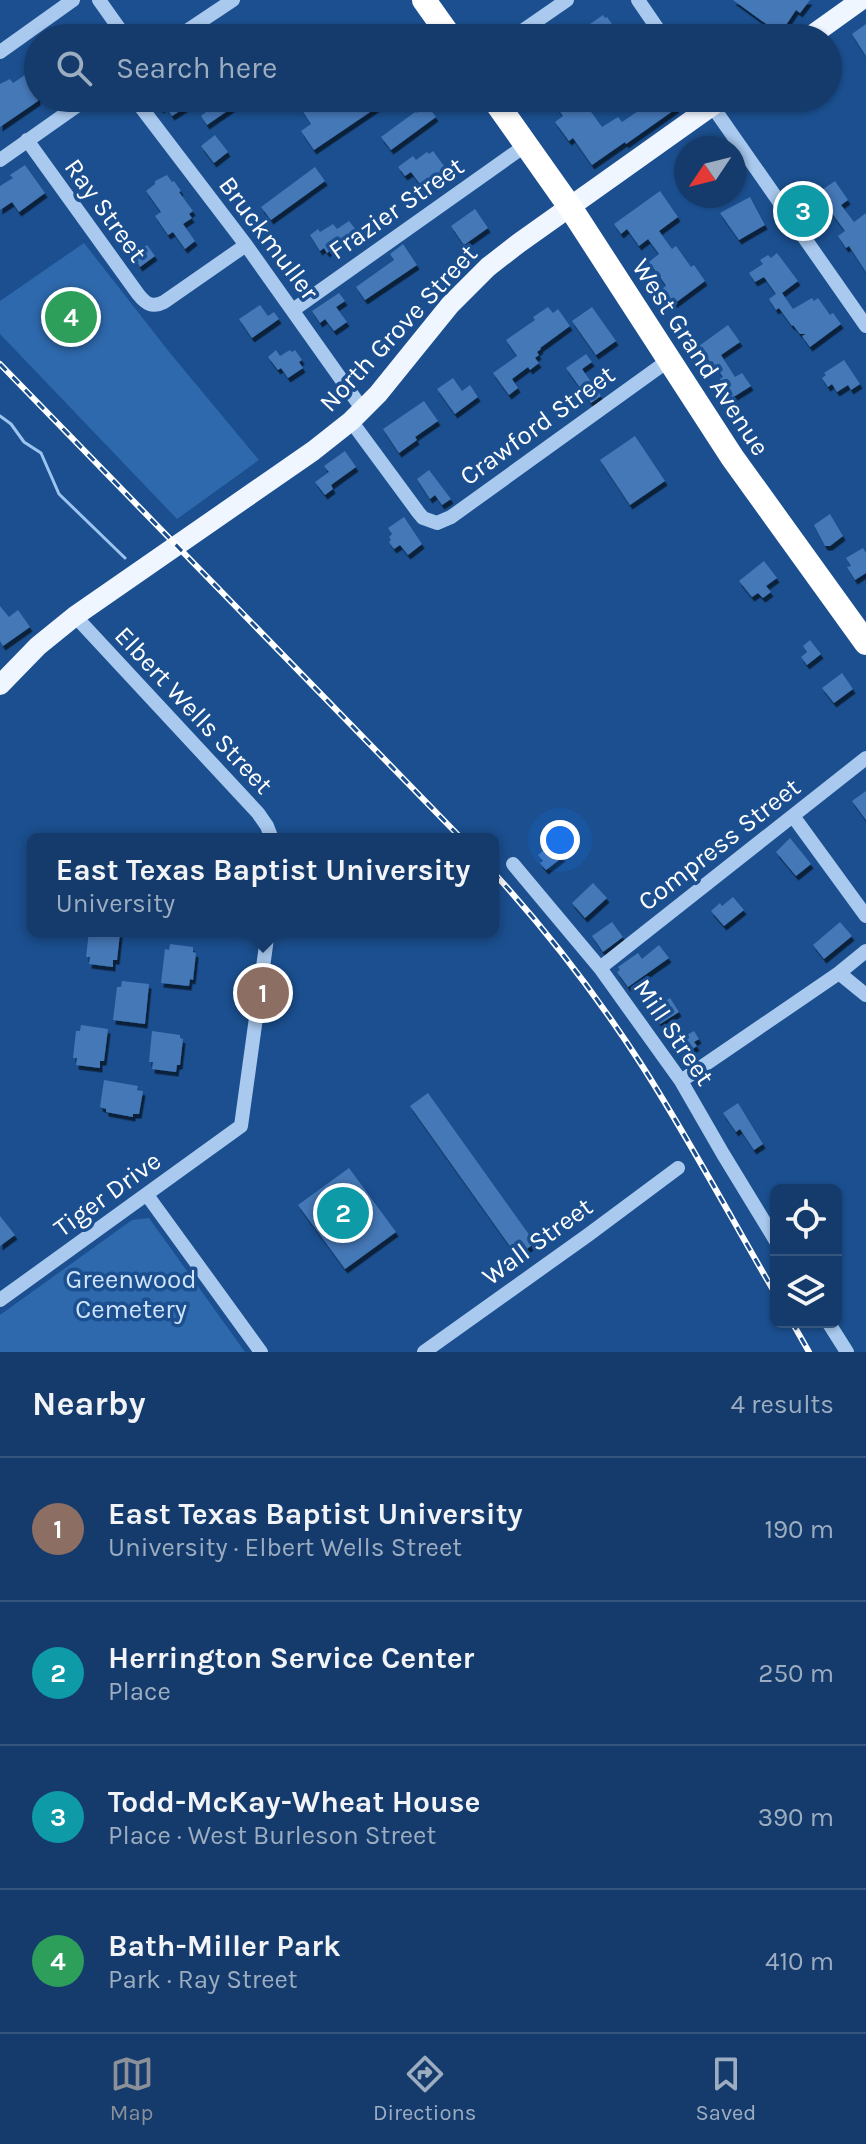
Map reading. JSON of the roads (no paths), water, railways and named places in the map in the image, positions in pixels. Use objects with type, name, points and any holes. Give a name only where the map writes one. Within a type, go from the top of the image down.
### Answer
[{"type":"highway","points":[[424,0],[441,24]]},
{"type":"highway","name":"West Grand Avenue","points":[[503,112],[570,207],[732,457],[866,643]]},
{"type":"main road","points":[[824,24],[848,4]]},
{"type":"main road","name":"North Grove Street","points":[[2,678],[75,616],[313,451],[357,416],[390,381],[461,292],[502,255],[699,112]]},
{"type":"street","points":[[39,24],[73,0]]},
{"type":"street","points":[[99,0],[116,24]]},
{"type":"street","points":[[197,24],[233,0]]},
{"type":"street","points":[[532,24],[567,0]]},
{"type":"street","points":[[638,0],[654,24]]},
{"type":"street","points":[[0,52],[24,35]]},
{"type":"street","points":[[0,160],[68,112]]},
{"type":"street","name":"Bruckmuller","points":[[145,112],[293,310],[418,512],[431,522]]},
{"type":"street","points":[[721,112],[866,326]]},
{"type":"street","name":"Ray Street","points":[[27,140],[149,305],[164,302],[246,245]]},
{"type":"street","name":"Frazier Street","points":[[293,310],[526,145]]},
{"type":"street","name":"Crawford Street","points":[[431,522],[444,522],[669,360]]},
{"type":"street","name":"Elbert Wells Street","points":[[75,616],[258,813],[270,833]]},
{"type":"street","name":"Compress Street","points":[[600,968],[866,758]]},
{"type":"street","points":[[793,816],[866,916]]},
{"type":"street","name":"Mill Street","points":[[513,864],[600,968],[681,1081],[770,1231]]},
{"type":"street","name":"Tiger Drive","points":[[0,1300],[241,1126],[267,937]]},
{"type":"street","points":[[681,1081],[839,973],[866,951]]},
{"type":"street","points":[[839,973],[866,995]]},
{"type":"street","name":"Wall Street","points":[[424,1352],[678,1168]]},
{"type":"street","points":[[147,1195],[261,1352]]},
{"type":"street","points":[[832,1328],[847,1352]]},
{"type":"waterway","points":[[0,416],[11,424],[24,442],[41,453],[59,494],[125,558]]},
{"type":"railway","points":[[0,364],[456,833]]},
{"type":"railway","points":[[499,879],[589,989],[641,1064],[770,1285]]},
{"type":"railway","points":[[795,1328],[809,1352]]},
{"type":"place","name":"Todd-McKay-Wheat House","points":[[803,211]]},
{"type":"place","name":"Bath-Miller Park","points":[[71,317]]},
{"type":"place","name":"East Texas Baptist University","points":[[263,993]]},
{"type":"place","name":"Herrington Service Center","points":[[343,1213]]},
{"type":"park label","name":"Greenwood Cemetery","points":[[131,1294]]}]
